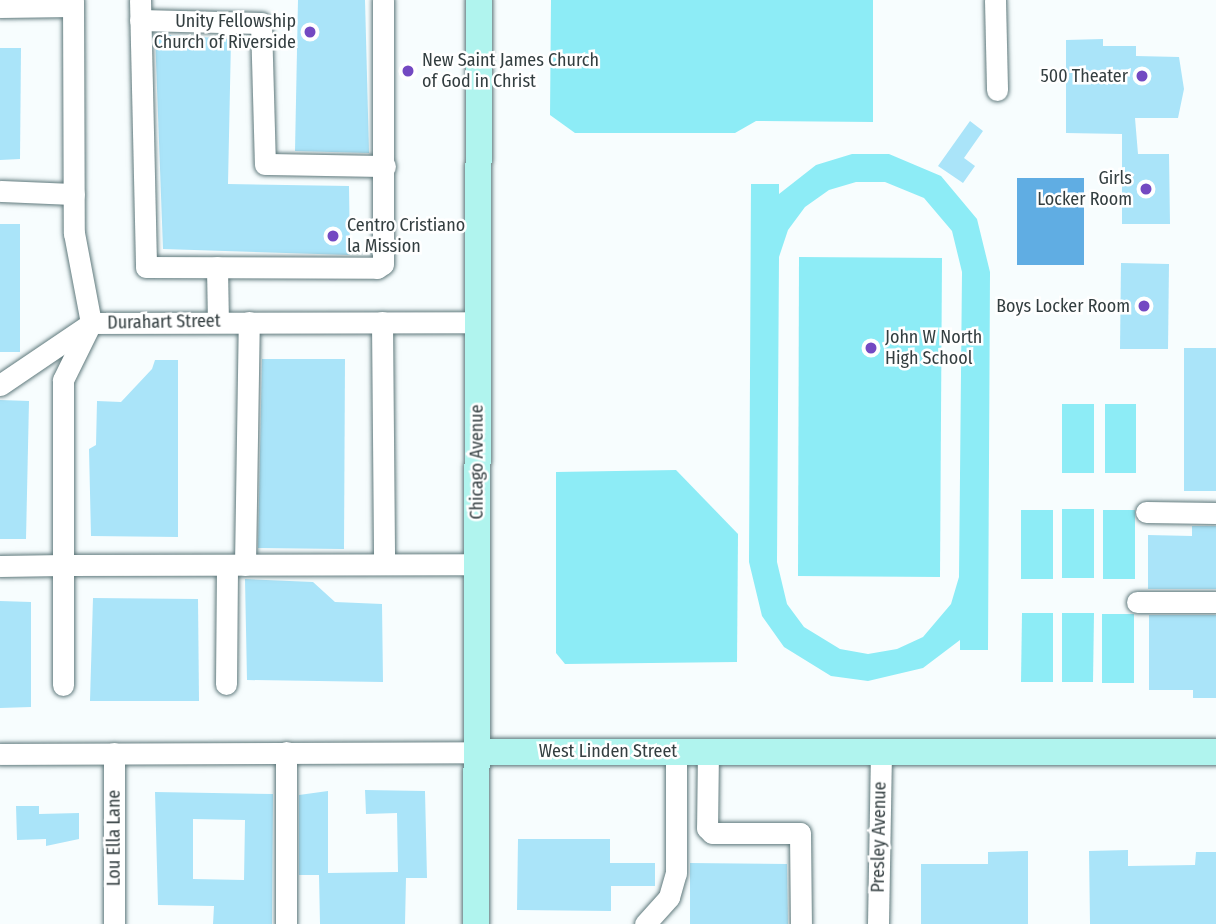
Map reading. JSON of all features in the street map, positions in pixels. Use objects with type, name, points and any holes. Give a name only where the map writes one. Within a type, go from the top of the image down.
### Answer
[{"type":"main road","name":"Chicago Avenue","points":[[476,924],[479,0]]},
{"type":"main road","name":"West Linden Street","points":[[477,752],[1216,752]]},
{"type":"street","points":[[383,0],[386,166],[382,267],[154,268],[143,261],[140,10],[261,23],[265,164],[386,166]]},
{"type":"street","points":[[995,0],[997,90]]},
{"type":"street","points":[[0,7],[73,3]]},
{"type":"street","name":"Durahart Street","points":[[73,3],[74,233],[91,323],[477,322]]},
{"type":"street","points":[[0,191],[74,194]]},
{"type":"street","points":[[217,268],[218,322]]},
{"type":"street","points":[[226,684],[236,565],[249,322]]},
{"type":"street","points":[[382,322],[384,564]]},
{"type":"street","points":[[0,385],[91,323]]},
{"type":"street","points":[[63,685],[63,380],[91,323]]},
{"type":"street","points":[[1146,512],[1216,513]]},
{"type":"street","points":[[0,566],[477,564]]},
{"type":"street","points":[[1137,602],[1216,602]]},
{"type":"street","points":[[645,924],[669,897],[676,873],[676,751]]},
{"type":"street","points":[[708,751],[707,828],[712,833],[800,833],[801,924]]},
{"type":"street","name":"Presley Avenue","points":[[878,924],[881,751]]},
{"type":"street","name":"Lou Ella Lane","points":[[114,752],[114,924]]},
{"type":"street","points":[[286,752],[286,924]]},
{"type":"street","name":"West Linden Street","points":[[0,754],[477,752]]},
{"type":"shaded area","points":[[551,0],[873,0],[873,122],[756,121],[735,133],[575,133],[550,115]]},
{"type":"shaded area","points":[[852,154],[889,154],[941,176],[977,219],[990,272],[988,650],[960,650],[960,640],[923,668],[868,681],[831,676],[784,647],[762,616],[749,562],[751,184],[779,184],[779,194],[816,165]],"holes":[[[856,182],[885,182],[924,198],[952,231],[962,272],[959,577],[951,604],[923,637],[897,649],[868,654],[840,649],[804,627],[787,604],[777,562],[779,257],[788,230],[805,207],[829,190]]]},
{"type":"shaded area","points":[[1017,178],[1084,178],[1084,265],[1017,265]]},
{"type":"shaded area","points":[[799,257],[942,258],[940,577],[798,576]]},
{"type":"shaded area","points":[[1062,404],[1094,404],[1094,473],[1062,473]]},
{"type":"shaded area","points":[[1105,404],[1136,404],[1136,473],[1105,473]]},
{"type":"shaded area","points":[[676,470],[738,534],[737,662],[565,664],[556,653],[556,472]]},
{"type":"shaded area","points":[[1062,509],[1094,509],[1094,578],[1062,578]]},
{"type":"shaded area","points":[[1021,510],[1053,510],[1053,579],[1021,579]]},
{"type":"shaded area","points":[[1103,510],[1135,510],[1135,579],[1103,579]]},
{"type":"shaded area","points":[[1022,613],[1053,613],[1053,682],[1021,682]]},
{"type":"shaded area","points":[[1062,613],[1094,613],[1093,682],[1062,682]]},
{"type":"shaded area","points":[[1102,614],[1134,614],[1134,683],[1102,683]]},
{"type":"building","points":[[298,0],[365,0],[369,153],[295,151]]},
{"type":"building","points":[[155,34],[231,39],[228,184],[349,186],[350,255],[163,249]]},
{"type":"building","points":[[1103,39],[1103,46],[1136,46],[1136,56],[1179,57],[1184,89],[1178,118],[1135,118],[1138,154],[1169,154],[1170,224],[1122,224],[1122,134],[1066,133],[1066,40]]},
{"type":"building","points":[[0,48],[21,48],[20,159],[0,160]]},
{"type":"building","points":[[970,121],[983,131],[964,158],[975,166],[963,183],[938,166]]},
{"type":"building","points":[[0,224],[20,224],[20,352],[0,352]]},
{"type":"building","name":"Boys Locker Room","points":[[1121,263],[1169,264],[1168,349],[1120,349]]},
{"type":"building","points":[[1184,348],[1216,348],[1216,491],[1184,491]]},
{"type":"building","points":[[262,359],[345,359],[344,549],[258,548]]},
{"type":"building","points":[[155,360],[178,360],[178,537],[91,536],[89,449],[96,445],[97,401],[121,402],[152,369]]},
{"type":"building","points":[[0,400],[29,401],[26,539],[0,539]]},
{"type":"building","points":[[1192,526],[1216,526],[1216,589],[1148,589],[1148,535],[1192,536]]},
{"type":"building","points":[[245,579],[313,582],[335,602],[382,604],[383,682],[247,680]]},
{"type":"building","points":[[93,598],[198,599],[199,701],[90,701]]},
{"type":"building","points":[[0,601],[31,602],[31,707],[0,708]]},
{"type":"building","points":[[1149,615],[1216,615],[1216,698],[1193,698],[1193,690],[1149,690]]},
{"type":"building","points":[[365,790],[425,791],[427,878],[406,878],[405,924],[320,924],[319,875],[299,875],[299,795],[328,791],[328,873],[398,872],[397,813],[366,814]]},
{"type":"building","points":[[155,792],[273,794],[272,924],[213,924],[214,906],[158,905]],"holes":[[[193,819],[245,820],[244,880],[193,879]]]},
{"type":"building","points":[[16,806],[39,806],[39,814],[79,813],[79,839],[46,846],[46,839],[17,840]]},
{"type":"building","points":[[518,839],[610,839],[610,863],[655,863],[655,886],[611,886],[611,911],[517,910]]},
{"type":"building","points":[[1128,850],[1128,866],[1195,865],[1196,852],[1216,852],[1216,924],[1090,924],[1089,851]]},
{"type":"building","points":[[1028,851],[1028,924],[921,924],[921,864],[988,864],[988,852]]},
{"type":"building","points":[[690,863],[787,864],[788,924],[690,924]]},
{"type":"place","name":"Unity Fellowship Church of Riverside","points":[[310,32]]},
{"type":"place","name":"New Saint James Church of God in Christ","points":[[408,71]]},
{"type":"place","name":"500 Theater","points":[[1142,76]]},
{"type":"place","name":"Girls Locker Room","points":[[1146,189]]},
{"type":"place","name":"Centro Cristiano la Mission","points":[[333,236]]},
{"type":"place","name":"Boys Locker Room","points":[[1144,306]]},
{"type":"place","name":"John W North High School","points":[[871,348]]}]
